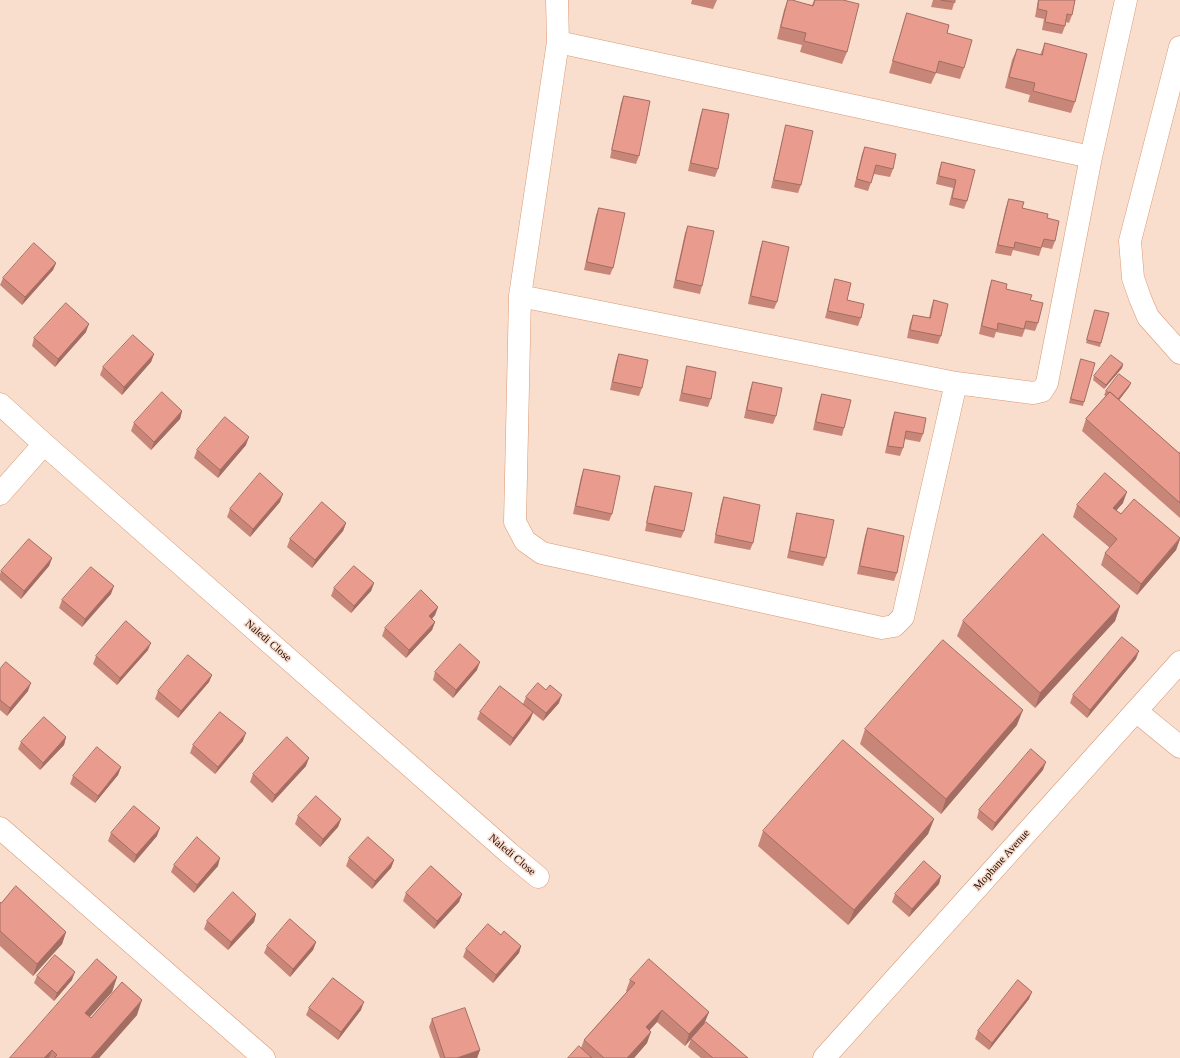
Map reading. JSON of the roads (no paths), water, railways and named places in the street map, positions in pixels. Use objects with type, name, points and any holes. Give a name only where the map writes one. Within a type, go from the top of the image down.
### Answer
[{"type":"street","points":[[557,0],[558,42],[520,296],[515,522],[525,541],[542,553],[882,628],[894,626],[903,617],[956,383]]},
{"type":"street","points":[[520,296],[956,383],[1033,393],[1042,391],[1047,384],[1091,158],[1126,0]]},
{"type":"street","points":[[558,42],[1091,158]]},
{"type":"street","points":[[1180,47],[1177,76],[1130,241],[1133,278],[1148,317],[1180,353]]},
{"type":"street","name":"Naledi Close","points":[[0,404],[538,877]]},
{"type":"street","points":[[0,494],[44,444]]},
{"type":"street","name":"Mophane Avenue","points":[[824,1058],[1180,662]]},
{"type":"street","points":[[1136,710],[1180,747]]},
{"type":"street","points":[[0,828],[264,1058]]}]
